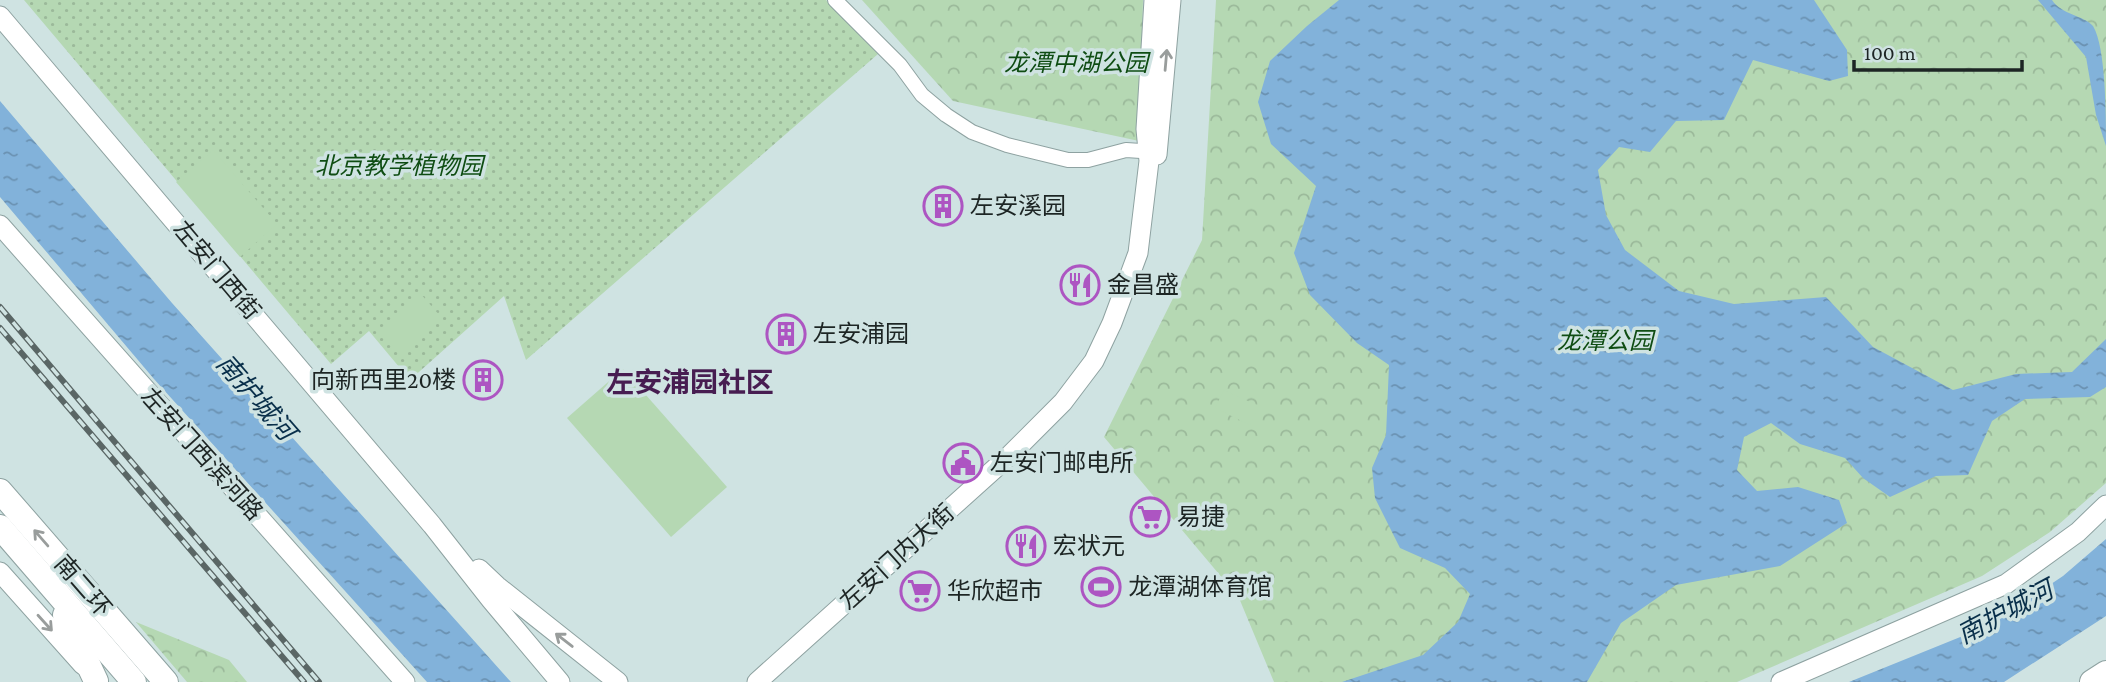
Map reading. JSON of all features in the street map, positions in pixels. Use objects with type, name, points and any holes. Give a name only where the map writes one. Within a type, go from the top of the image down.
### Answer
[{"type":"highway","name":"南二环","points":[[0,491],[166,682]]},
{"type":"highway","name":"南二环","points":[[0,527],[134,682]]},
{"type":"highway","points":[[51,585],[97,681]]},
{"type":"highway","points":[[2092,682],[2106,673]]},
{"type":"street","points":[[835,0],[900,65],[922,95],[946,116],[972,132],[1007,145],[1068,160],[1088,160],[1126,150],[1153,152]]},
{"type":"street","name":"左安门内大街","points":[[776,682],[1017,467],[1096,379],[1129,314],[1146,265],[1153,152],[1146,129],[1154,0]]},
{"type":"street","name":"左安门内大街","points":[[757,682],[1010,456],[1077,386],[1094,362],[1138,253],[1171,0]]},
{"type":"street","name":"左安门西街","points":[[0,16],[432,524],[560,682]]},
{"type":"street","name":"左安门西滨河路","points":[[0,225],[405,682]]},
{"type":"street","points":[[1781,682],[2006,584],[2078,532],[2106,505]]},
{"type":"street","name":"左安门西街","points":[[432,524],[497,586],[618,682]]},
{"type":"street","points":[[0,572],[97,681]]},
{"type":"green space","name":"北京教学植物园","points":[[24,0],[826,0],[878,54],[526,360],[504,296],[410,380],[369,331],[331,364]]},
{"type":"green space","name":"龙潭中湖公园","points":[[862,0],[1143,0],[1139,141],[953,101]]},
{"type":"green space","name":"龙潭公园","points":[[1216,0],[2106,0],[2106,483],[2050,532],[1982,576],[1737,682],[1274,682],[1239,598],[1104,437],[1202,240]]},
{"type":"green space","points":[[213,150],[277,224],[240,257],[176,182]]},
{"type":"green space","points":[[420,293],[441,317],[400,354],[379,330]]},
{"type":"green space","points":[[623,369],[727,487],[671,537],[567,418]]},
{"type":"green space","points":[[1224,390],[1259,406],[1250,425],[1215,408]]},
{"type":"green space","points":[[136,622],[229,660],[247,682],[187,682]]},
{"type":"water","points":[[1339,0],[1814,0],[1847,50],[1848,76],[1829,81],[1753,60],[1724,120],[1676,121],[1650,152],[1619,147],[1598,170],[1606,215],[1625,250],[1679,291],[1734,304],[1826,297],[1873,347],[1953,390],[2016,374],[2072,372],[2106,339],[2106,387],[2090,397],[2025,399],[1992,421],[1968,475],[1936,476],[1890,497],[1863,478],[1845,458],[1800,444],[1771,423],[1744,437],[1737,470],[1757,491],[1798,487],[1839,500],[1847,523],[1780,566],[1676,585],[1621,623],[1587,682],[1342,682],[1423,655],[1458,622],[1470,594],[1445,568],[1400,548],[1375,498],[1372,468],[1386,435],[1389,365],[1357,343],[1310,295],[1294,253],[1316,186],[1271,144],[1258,102],[1270,61]]},
{"type":"water","points":[[2038,0],[2052,0],[2061,9],[2093,26],[2103,66],[2106,146],[2096,115],[2086,57]]},
{"type":"water","name":"南护城河","points":[[0,101],[172,303],[511,682],[427,682],[154,379],[0,197]]},
{"type":"water","points":[[2106,539],[2106,616],[2004,682],[1849,682],[1990,625],[2063,576]]},
{"type":"railway","points":[[0,307],[319,682]]},
{"type":"railway","points":[[0,328],[304,682]]},
{"type":"place","name":"左安溪园","points":[[943,206]]},
{"type":"place","name":"金昌盛","points":[[1080,285]]},
{"type":"place","name":"左安浦园","points":[[786,334]]},
{"type":"place","name":"向新西里20楼","points":[[483,380]]},
{"type":"place","name":"左安门邮电所","points":[[963,463]]},
{"type":"place","name":"易捷","points":[[1150,517]]},
{"type":"place","name":"宏状元","points":[[1026,546]]},
{"type":"place","name":"龙潭湖体育馆","points":[[1101,587]]},
{"type":"place","name":"华欣超市","points":[[920,591]]},
{"type":"district","name":"左安浦园社区","points":[[690,382]]}]
